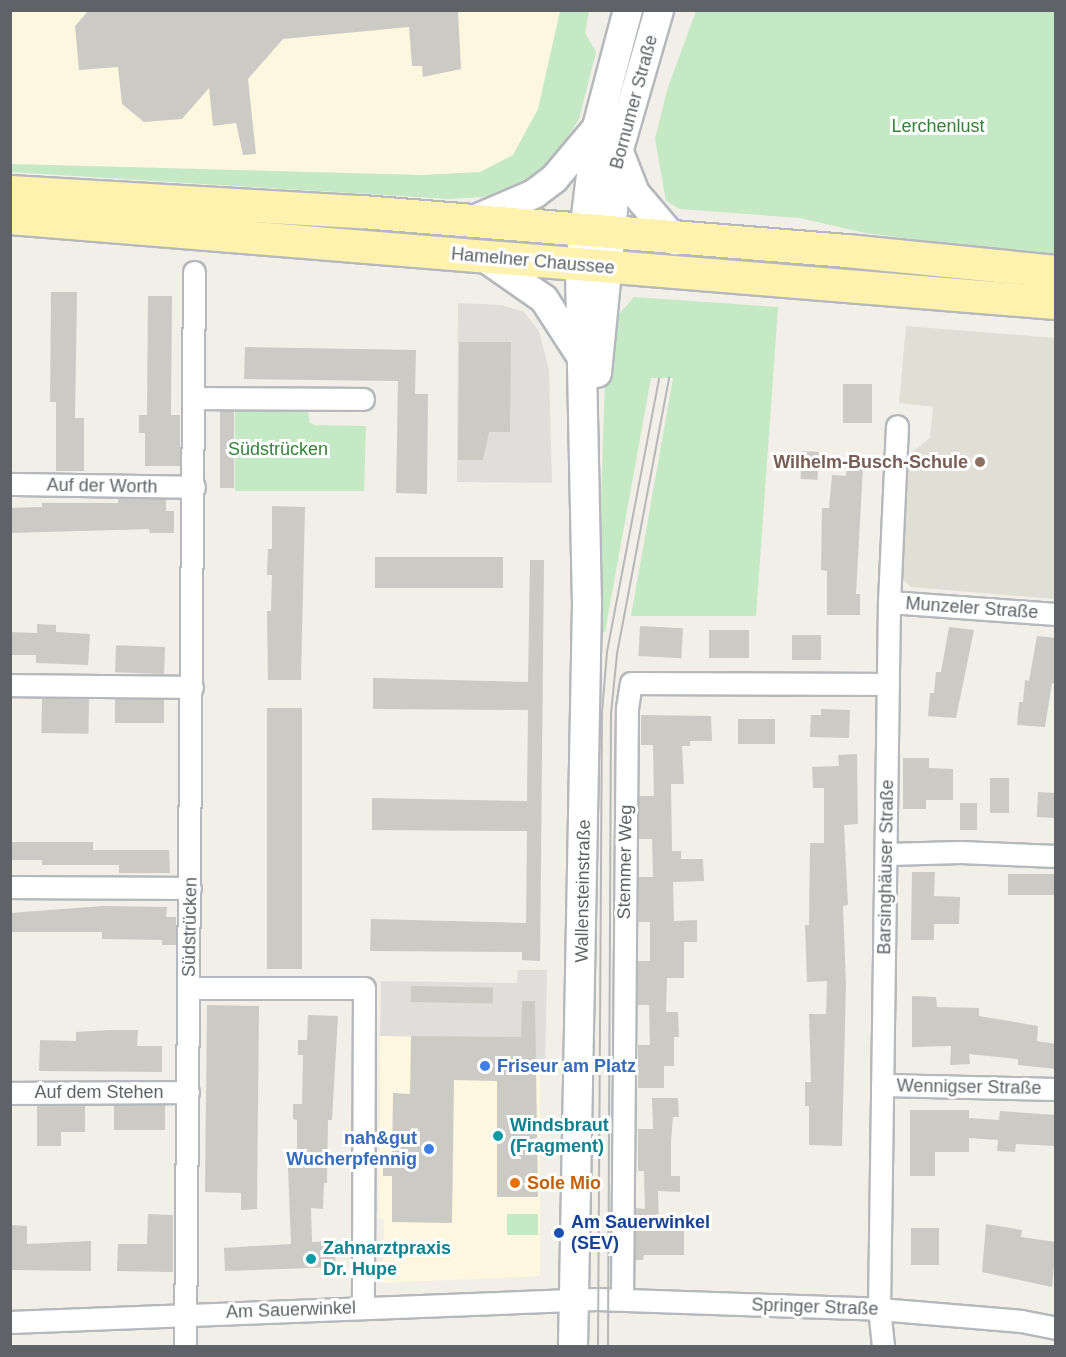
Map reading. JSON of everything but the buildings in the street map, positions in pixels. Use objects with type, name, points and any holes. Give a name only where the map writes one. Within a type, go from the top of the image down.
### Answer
[{"type":"main road","name":"Hamelner Chaussee","points":[[10,192],[471,221],[675,240],[847,251],[1056,272]]},
{"type":"main road","name":"Hamelner Chaussee","points":[[10,218],[1056,303]]},
{"type":"street","name":"Bornumer Straße","points":[[594,266],[597,127],[628,10]]},
{"type":"street","name":"Bornumer Straße","points":[[596,233],[659,10]]},
{"type":"street","points":[[471,221],[540,189],[569,162],[597,127]]},
{"type":"street","points":[[619,149],[635,193],[675,240]]},
{"type":"street","points":[[484,257],[544,300],[582,357]]},
{"type":"street","name":"Wallensteinstraße","points":[[573,1347],[572,1299],[582,942],[586,434],[582,357],[594,266]]},
{"type":"street","name":"Wallensteinstraße","points":[[586,434],[594,401],[594,266]]},
{"type":"street","name":"Südstrücken","points":[[185,1347],[194,272]]},
{"type":"street","points":[[194,398],[363,399]]},
{"type":"street","name":"Barsinghäuser Straße","points":[[883,1347],[879,1309],[889,602],[897,426]]},
{"type":"street","name":"Auf der Worth","points":[[10,484],[194,487]]},
{"type":"street","name":"Munzeler Straße","points":[[889,602],[1056,614]]},
{"type":"street","name":"Stemmer Weg","points":[[622,1299],[627,708],[630,682],[888,684]]},
{"type":"street","points":[[10,684],[192,687]]},
{"type":"street","points":[[887,854],[960,852],[1056,856]]},
{"type":"street","points":[[10,887],[190,888]]},
{"type":"street","name":"Südstrücken","points":[[189,988],[364,988],[363,1307]]},
{"type":"street","name":"Wennigser Straße","points":[[882,1085],[1056,1089]]},
{"type":"street","name":"Auf dem Stehen","points":[[10,1093],[188,1092]]},
{"type":"street","name":"Springer Straße","points":[[572,1299],[879,1309],[1021,1321],[1056,1328]]},
{"type":"street","name":"Am Sauerwinkel","points":[[10,1322],[572,1299]]},
{"type":"shaded area","points":[[11,11],[560,11],[561,22],[538,109],[513,155],[480,172],[422,175],[11,164]]},
{"type":"shaded area","points":[[458,303],[502,305],[524,312],[539,331],[549,370],[552,483],[457,482]]},
{"type":"shaded area","name":"Wilhelm-Busch-Schule","points":[[906,326],[1055,338],[1055,599],[911,587],[901,578],[906,457],[930,438],[933,407],[899,403]]},
{"type":"shaded area","points":[[518,970],[547,970],[545,1068],[534,1068],[516,1038],[380,1036],[381,981],[517,983]]},
{"type":"shaded area","points":[[380,1036],[516,1038],[534,1068],[540,1068],[540,1276],[383,1283],[384,1219],[379,1218]]},
{"type":"green space","points":[[560,11],[589,11],[585,33],[596,52],[579,119],[555,157],[537,175],[518,186],[484,197],[448,199],[11,172],[11,164],[422,175],[480,172],[513,155],[538,109]]},
{"type":"green space","name":"Lerchenlust","points":[[696,11],[1055,11],[1055,257],[865,233],[800,218],[680,209],[666,201],[655,139],[667,90]]},
{"type":"green space","points":[[634,297],[778,307],[756,616],[631,616],[673,378],[651,378],[605,632],[597,633],[605,379],[612,322]]},
{"type":"green space","name":"Südstrücken","points":[[235,401],[307,406],[310,423],[315,425],[366,426],[364,491],[235,491]]},
{"type":"green space","points":[[507,1214],[538,1214],[538,1235],[507,1235]]},
{"type":"tram line","points":[[608,1346],[611,714],[617,654],[669,378]]},
{"type":"tram line","points":[[598,1346],[602,713],[607,652],[659,379]]},
{"type":"place","name":"Wilhelm-Busch-Schule","points":[[980,462]]},
{"type":"place","name":"Friseur am Platz","points":[[485,1066]]},
{"type":"place","name":"Windsbraut (Fragment)","points":[[498,1136]]},
{"type":"place","name":"nah&gut Wucherpfennig","points":[[429,1149]]},
{"type":"place","name":"Sole Mio","points":[[515,1183]]},
{"type":"place","name":"Am Sauerwinkel (SEV)","points":[[559,1233]]},
{"type":"place","name":"Zahnarztpraxis Dr. Hupe","points":[[311,1259]]}]
